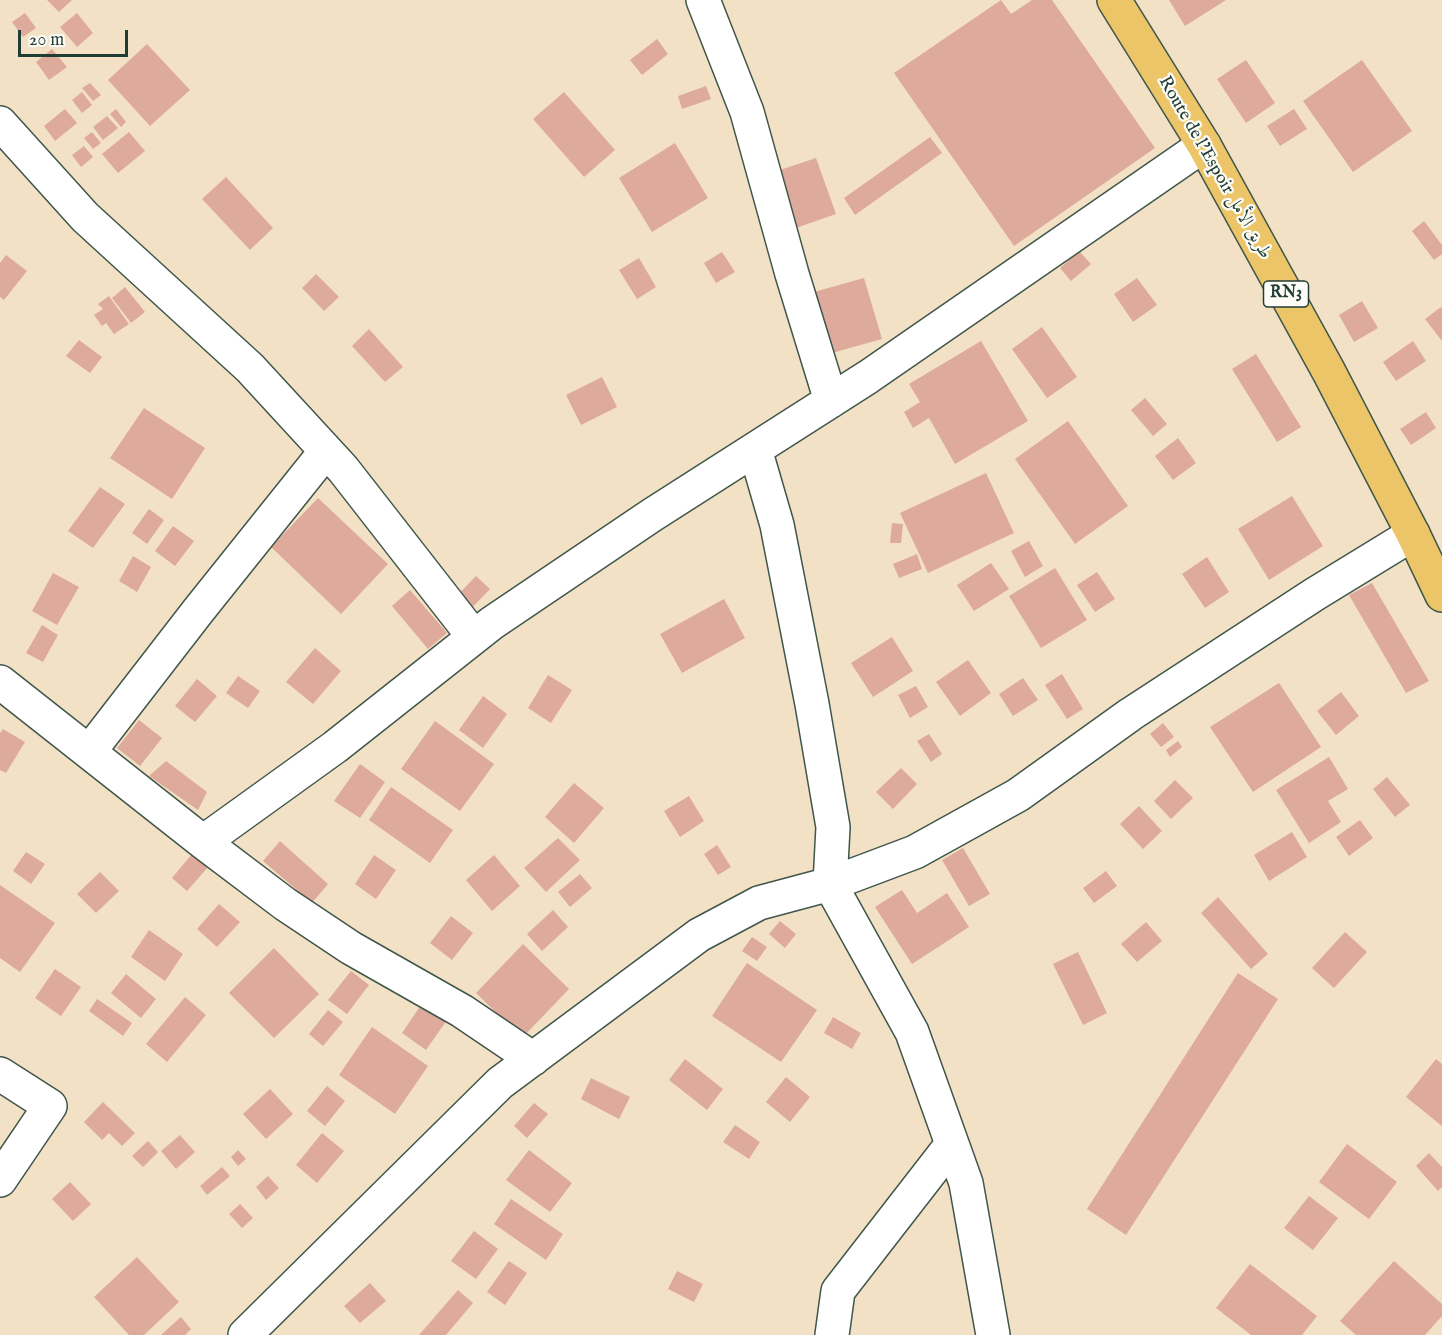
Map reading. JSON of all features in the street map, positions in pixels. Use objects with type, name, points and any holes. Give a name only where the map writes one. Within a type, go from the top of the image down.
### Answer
[{"type":"highway","name":"Route de l’Espoir طريق الأمل","points":[[1118,1],[1204,145],[1329,372],[1413,534],[1442,596]]},
{"type":"street","points":[[703,0],[747,112],[792,274],[831,401]]},
{"type":"street","points":[[0,123],[86,217],[250,368],[342,469],[474,637]]},
{"type":"street","points":[[203,842],[335,747],[474,637],[643,521],[831,401],[1204,145]]},
{"type":"street","points":[[755,449],[777,525],[834,827],[830,884],[912,1032],[966,1183],[993,1335]]},
{"type":"street","points":[[89,752],[326,451]]},
{"type":"street","points":[[245,1335],[500,1083],[699,935],[759,903],[830,884],[915,852],[1017,795],[1131,714],[1315,594],[1413,534]]},
{"type":"street","points":[[0,682],[285,904],[342,942],[462,1011],[533,1059]]},
{"type":"street","points":[[0,1074],[50,1106],[0,1179]]},
{"type":"street","points":[[832,1335],[838,1291],[952,1144]]},
{"type":"building","points":[[47,0],[72,0],[59,12]]},
{"type":"building","points":[[1001,0],[1011,14],[1032,0],[1052,0],[1155,148],[1014,246],[894,73]]},
{"type":"building","points":[[1169,0],[1226,0],[1185,26]]},
{"type":"building","points":[[25,13],[36,28],[23,37],[12,22]]},
{"type":"building","points":[[77,13],[93,33],[77,47],[60,27]]},
{"type":"building","points":[[657,39],[668,54],[642,75],[630,60]]},
{"type":"building","points":[[147,44],[190,90],[150,126],[108,80]]},
{"type":"building","points":[[52,49],[67,67],[49,80],[36,62]]},
{"type":"building","points":[[1246,60],[1275,103],[1246,123],[1217,79]]},
{"type":"building","points":[[1362,60],[1412,131],[1353,172],[1303,101]]},
{"type":"building","points":[[90,83],[101,95],[93,101],[82,88]]},
{"type":"building","points":[[706,86],[711,99],[682,109],[678,96]]},
{"type":"building","points":[[82,92],[92,105],[82,113],[72,100]]},
{"type":"building","points":[[564,92],[615,150],[584,177],[533,119]]},
{"type":"building","points":[[65,109],[77,123],[55,141],[44,126]]},
{"type":"building","points":[[116,109],[126,122],[121,127],[110,114]]},
{"type":"building","points":[[1294,109],[1307,129],[1280,146],[1267,126]]},
{"type":"building","points":[[107,116],[118,128],[103,140],[93,127]]},
{"type":"building","points":[[92,132],[101,143],[93,149],[84,138]]},
{"type":"building","points":[[129,132],[145,151],[118,173],[102,154]]},
{"type":"building","points":[[930,137],[942,153],[855,215],[844,198]]},
{"type":"building","points":[[675,143],[708,198],[652,232],[619,178]]},
{"type":"building","points":[[84,146],[93,157],[81,167],[72,155]]},
{"type":"building","points":[[816,158],[836,214],[796,228],[777,171]]},
{"type":"building","points":[[226,177],[273,228],[250,250],[202,199]]},
{"type":"building","points":[[1424,221],[1442,245],[1442,254],[1434,260],[1412,231]]},
{"type":"building","points":[[1079,251],[1091,264],[1071,281],[1060,268]]},
{"type":"building","points":[[722,252],[735,272],[716,283],[704,263]]},
{"type":"building","points":[[6,255],[27,271],[4,300],[0,297],[0,263]]},
{"type":"building","points":[[639,258],[656,287],[637,299],[619,270]]},
{"type":"building","points":[[316,274],[339,297],[324,311],[302,288]]},
{"type":"building","points":[[864,278],[882,339],[832,353],[814,292]]},
{"type":"building","points":[[1137,278],[1157,305],[1133,322],[1114,294]]},
{"type":"building","points":[[125,287],[145,312],[131,323],[112,298]]},
{"type":"building","points":[[109,296],[129,324],[114,334],[106,323],[102,326],[94,315],[103,309],[98,304]]},
{"type":"building","points":[[1362,301],[1378,328],[1354,342],[1339,315]]},
{"type":"building","points":[[1441,307],[1442,309],[1442,341],[1425,319]]},
{"type":"building","points":[[1042,327],[1077,377],[1047,398],[1012,349]]},
{"type":"building","points":[[369,329],[403,367],[385,382],[352,346]]},
{"type":"building","points":[[79,340],[102,357],[90,373],[66,356]]},
{"type":"building","points":[[981,341],[1028,421],[955,464],[929,418],[913,428],[904,412],[920,402],[909,384]]},
{"type":"building","points":[[1413,341],[1426,361],[1396,381],[1383,362]]},
{"type":"building","points":[[1256,354],[1301,427],[1277,442],[1232,369]]},
{"type":"building","points":[[602,377],[617,407],[581,425],[566,395]]},
{"type":"building","points":[[1145,398],[1167,424],[1153,436],[1131,410]]},
{"type":"building","points":[[144,408],[205,448],[172,499],[110,458]]},
{"type":"building","points":[[1426,412],[1436,428],[1411,445],[1400,429]]},
{"type":"building","points":[[1068,421],[1128,506],[1075,544],[1015,459]]},
{"type":"building","points":[[1178,438],[1196,463],[1173,480],[1155,456]]},
{"type":"building","points":[[986,473],[1014,533],[928,573],[900,513]]},
{"type":"building","points":[[100,487],[125,504],[93,548],[68,531]]},
{"type":"building","points":[[1292,496],[1323,546],[1269,580],[1238,529]]},
{"type":"building","points":[[318,498],[388,564],[341,614],[271,547]]},
{"type":"building","points":[[149,509],[164,520],[147,544],[132,533]]},
{"type":"building","points":[[892,523],[903,524],[901,543],[890,543]]},
{"type":"building","points":[[173,526],[194,541],[175,566],[155,551]]},
{"type":"building","points":[[1029,541],[1043,566],[1025,577],[1011,551]]},
{"type":"building","points":[[917,554],[922,569],[899,578],[893,564]]},
{"type":"building","points":[[133,556],[151,567],[137,592],[119,581]]},
{"type":"building","points":[[1207,557],[1229,592],[1205,608],[1182,574]]},
{"type":"building","points":[[991,563],[1009,589],[974,611],[957,585]]},
{"type":"building","points":[[1055,568],[1087,620],[1041,648],[1009,596]]},
{"type":"building","points":[[1097,572],[1115,599],[1095,612],[1077,585]]},
{"type":"building","points":[[53,573],[79,587],[57,625],[32,611]]},
{"type":"building","points":[[476,576],[490,589],[467,613],[453,600]]},
{"type":"building","points":[[1372,583],[1429,681],[1406,693],[1349,595]]},
{"type":"building","points":[[410,590],[447,633],[428,649],[392,606]]},
{"type":"building","points":[[724,599],[745,638],[682,673],[660,634]]},
{"type":"building","points":[[42,625],[58,635],[43,662],[26,653]]},
{"type":"building","points":[[892,637],[913,671],[873,697],[851,663]]},
{"type":"building","points":[[315,648],[341,671],[313,704],[286,682]]},
{"type":"building","points":[[968,660],[991,693],[960,716],[936,682]]},
{"type":"building","points":[[1062,674],[1083,709],[1067,719],[1045,685]]},
{"type":"building","points":[[548,675],[572,690],[551,723],[528,708]]},
{"type":"building","points":[[238,676],[260,691],[248,708],[226,693]]},
{"type":"building","points":[[1023,678],[1038,700],[1013,716],[999,694]]},
{"type":"building","points":[[197,679],[217,696],[195,722],[175,706]]},
{"type":"building","points":[[1279,683],[1321,747],[1253,792],[1210,727]]},
{"type":"building","points":[[916,686],[928,707],[910,718],[898,695]]},
{"type":"building","points":[[1341,692],[1359,716],[1336,735],[1317,711]]},
{"type":"building","points":[[483,696],[507,714],[483,748],[459,730]]},
{"type":"building","points":[[139,720],[162,738],[140,766],[117,748]]},
{"type":"building","points":[[435,721],[494,764],[460,811],[401,769]]},
{"type":"building","points":[[1163,723],[1174,737],[1161,747],[1150,734]]},
{"type":"building","points":[[3,729],[25,742],[6,773],[0,770],[0,733]]},
{"type":"building","points":[[929,734],[942,754],[931,762],[917,741]]},
{"type":"building","points":[[1178,741],[1182,747],[1170,757],[1166,750]]},
{"type":"building","points":[[1329,757],[1348,789],[1328,801],[1341,822],[1309,843],[1276,790]]},
{"type":"building","points":[[166,761],[207,792],[198,810],[149,776]]},
{"type":"building","points":[[360,764],[385,782],[360,818],[334,801]]},
{"type":"building","points":[[901,768],[917,784],[893,809],[876,792]]},
{"type":"building","points":[[1387,777],[1410,805],[1395,817],[1373,789]]},
{"type":"building","points":[[1175,780],[1193,798],[1171,819],[1154,801]]},
{"type":"building","points":[[574,783],[604,808],[574,843],[545,817]]},
{"type":"building","points":[[391,787],[453,830],[430,863],[369,820]]},
{"type":"building","points":[[689,796],[704,821],[680,837],[664,811]]},
{"type":"building","points":[[1139,806],[1162,831],[1143,849],[1120,824]]},
{"type":"building","points":[[1360,820],[1373,838],[1349,856],[1336,837]]},
{"type":"building","points":[[1292,832],[1307,857],[1269,881],[1254,855]]},
{"type":"building","points":[[558,838],[580,860],[546,892],[524,868]]},
{"type":"building","points":[[280,841],[328,884],[312,903],[263,861]]},
{"type":"building","points":[[717,845],[731,867],[718,875],[704,854]]},
{"type":"building","points":[[963,848],[990,894],[969,906],[942,860]]},
{"type":"building","points":[[26,852],[45,864],[31,884],[13,871]]},
{"type":"building","points":[[192,854],[208,867],[187,891],[172,878]]},
{"type":"building","points":[[374,855],[396,870],[376,899],[355,884]]},
{"type":"building","points":[[494,855],[520,886],[492,911],[466,880]]},
{"type":"building","points":[[1106,871],[1117,886],[1094,903],[1083,888]]},
{"type":"building","points":[[100,872],[119,891],[96,913],[77,894]]},
{"type":"building","points":[[580,874],[592,888],[570,907],[558,892]]},
{"type":"building","points":[[0,885],[55,923],[20,972],[0,958]]},
{"type":"building","points":[[902,890],[917,913],[947,893],[969,927],[912,964],[875,907]]},
{"type":"building","points":[[1218,897],[1268,954],[1251,969],[1201,913]]},
{"type":"building","points":[[219,904],[240,922],[217,947],[197,929]]},
{"type":"building","points":[[553,910],[568,927],[542,951],[527,934]]},
{"type":"building","points":[[451,916],[473,933],[452,960],[430,943]]},
{"type":"building","points":[[780,921],[796,934],[785,948],[769,934]]},
{"type":"building","points":[[1146,922],[1162,941],[1137,962],[1121,944]]},
{"type":"building","points":[[149,930],[183,954],[165,981],[131,957]]},
{"type":"building","points":[[1345,932],[1367,952],[1334,988],[1312,968]]},
{"type":"building","points":[[752,937],[767,947],[757,961],[742,951]]},
{"type":"building","points":[[523,944],[569,989],[522,1038],[476,993]]},
{"type":"building","points":[[274,948],[319,994],[274,1038],[229,993]]},
{"type":"building","points":[[1078,952],[1107,1013],[1083,1025],[1053,964]]},
{"type":"building","points":[[747,963],[817,1010],[781,1062],[712,1016]]},
{"type":"building","points":[[55,969],[81,987],[61,1016],[35,998]]},
{"type":"building","points":[[351,971],[369,985],[347,1014],[328,1000]]},
{"type":"building","points":[[1238,973],[1278,999],[1126,1235],[1087,1209]]},
{"type":"building","points":[[126,974],[156,999],[141,1018],[111,993]]},
{"type":"building","points":[[185,997],[206,1015],[167,1062],[146,1044]]},
{"type":"building","points":[[97,999],[132,1023],[123,1036],[89,1011]]},
{"type":"building","points":[[423,1002],[447,1020],[426,1050],[402,1033]]},
{"type":"building","points":[[328,1010],[343,1022],[323,1046],[309,1034]]},
{"type":"building","points":[[833,1017],[861,1033],[852,1049],[824,1033]]},
{"type":"building","points":[[372,1027],[428,1066],[395,1114],[339,1075]]},
{"type":"building","points":[[685,1059],[723,1089],[707,1110],[669,1080]]},
{"type":"building","points":[[1436,1059],[1442,1064],[1442,1126],[1406,1097]]},
{"type":"building","points":[[786,1077],[810,1097],[790,1122],[766,1102]]},
{"type":"building","points":[[591,1078],[630,1097],[619,1119],[581,1099]]},
{"type":"building","points":[[327,1086],[345,1101],[325,1126],[307,1111]]},
{"type":"building","points":[[270,1089],[293,1114],[266,1139],[243,1114]]},
{"type":"building","points":[[103,1102],[135,1133],[122,1146],[109,1133],[102,1140],[84,1122]]},
{"type":"building","points":[[534,1103],[548,1114],[527,1138],[514,1126]]},
{"type":"building","points":[[735,1125],[760,1142],[749,1159],[723,1142]]},
{"type":"building","points":[[322,1133],[344,1151],[317,1183],[296,1165]]},
{"type":"building","points":[[180,1135],[195,1152],[176,1169],[161,1151]]},
{"type":"building","points":[[148,1141],[158,1152],[143,1167],[132,1156]]},
{"type":"building","points":[[1347,1144],[1397,1182],[1369,1219],[1319,1182]]},
{"type":"building","points":[[238,1150],[246,1159],[238,1166],[231,1157]]},
{"type":"building","points":[[529,1150],[572,1183],[550,1212],[506,1180]]},
{"type":"building","points":[[1429,1153],[1442,1167],[1442,1187],[1438,1191],[1416,1166]]},
{"type":"building","points":[[222,1167],[230,1176],[207,1195],[200,1186]]},
{"type":"building","points":[[268,1176],[279,1188],[266,1200],[256,1187]]},
{"type":"building","points":[[70,1182],[91,1204],[73,1221],[52,1199]]},
{"type":"building","points":[[1309,1196],[1338,1218],[1313,1250],[1284,1228]]},
{"type":"building","points":[[511,1199],[563,1234],[546,1260],[494,1224]]},
{"type":"building","points":[[240,1204],[253,1218],[242,1228],[229,1214]]},
{"type":"building","points":[[474,1231],[498,1249],[476,1279],[451,1261]]},
{"type":"building","points":[[137,1257],[179,1302],[144,1335],[129,1335],[94,1297]]},
{"type":"building","points":[[509,1261],[527,1273],[505,1305],[487,1292]]},
{"type":"building","points":[[1394,1261],[1442,1304],[1442,1316],[1425,1335],[1356,1335],[1340,1321]]},
{"type":"building","points":[[1250,1264],[1317,1316],[1302,1335],[1251,1335],[1216,1308]]},
{"type":"building","points":[[677,1271],[703,1284],[694,1302],[668,1289]]},
{"type":"building","points":[[370,1283],[386,1301],[360,1323],[344,1306]]},
{"type":"building","points":[[458,1290],[473,1303],[446,1335],[419,1335]]},
{"type":"building","points":[[181,1317],[191,1329],[185,1335],[161,1335]]}]
